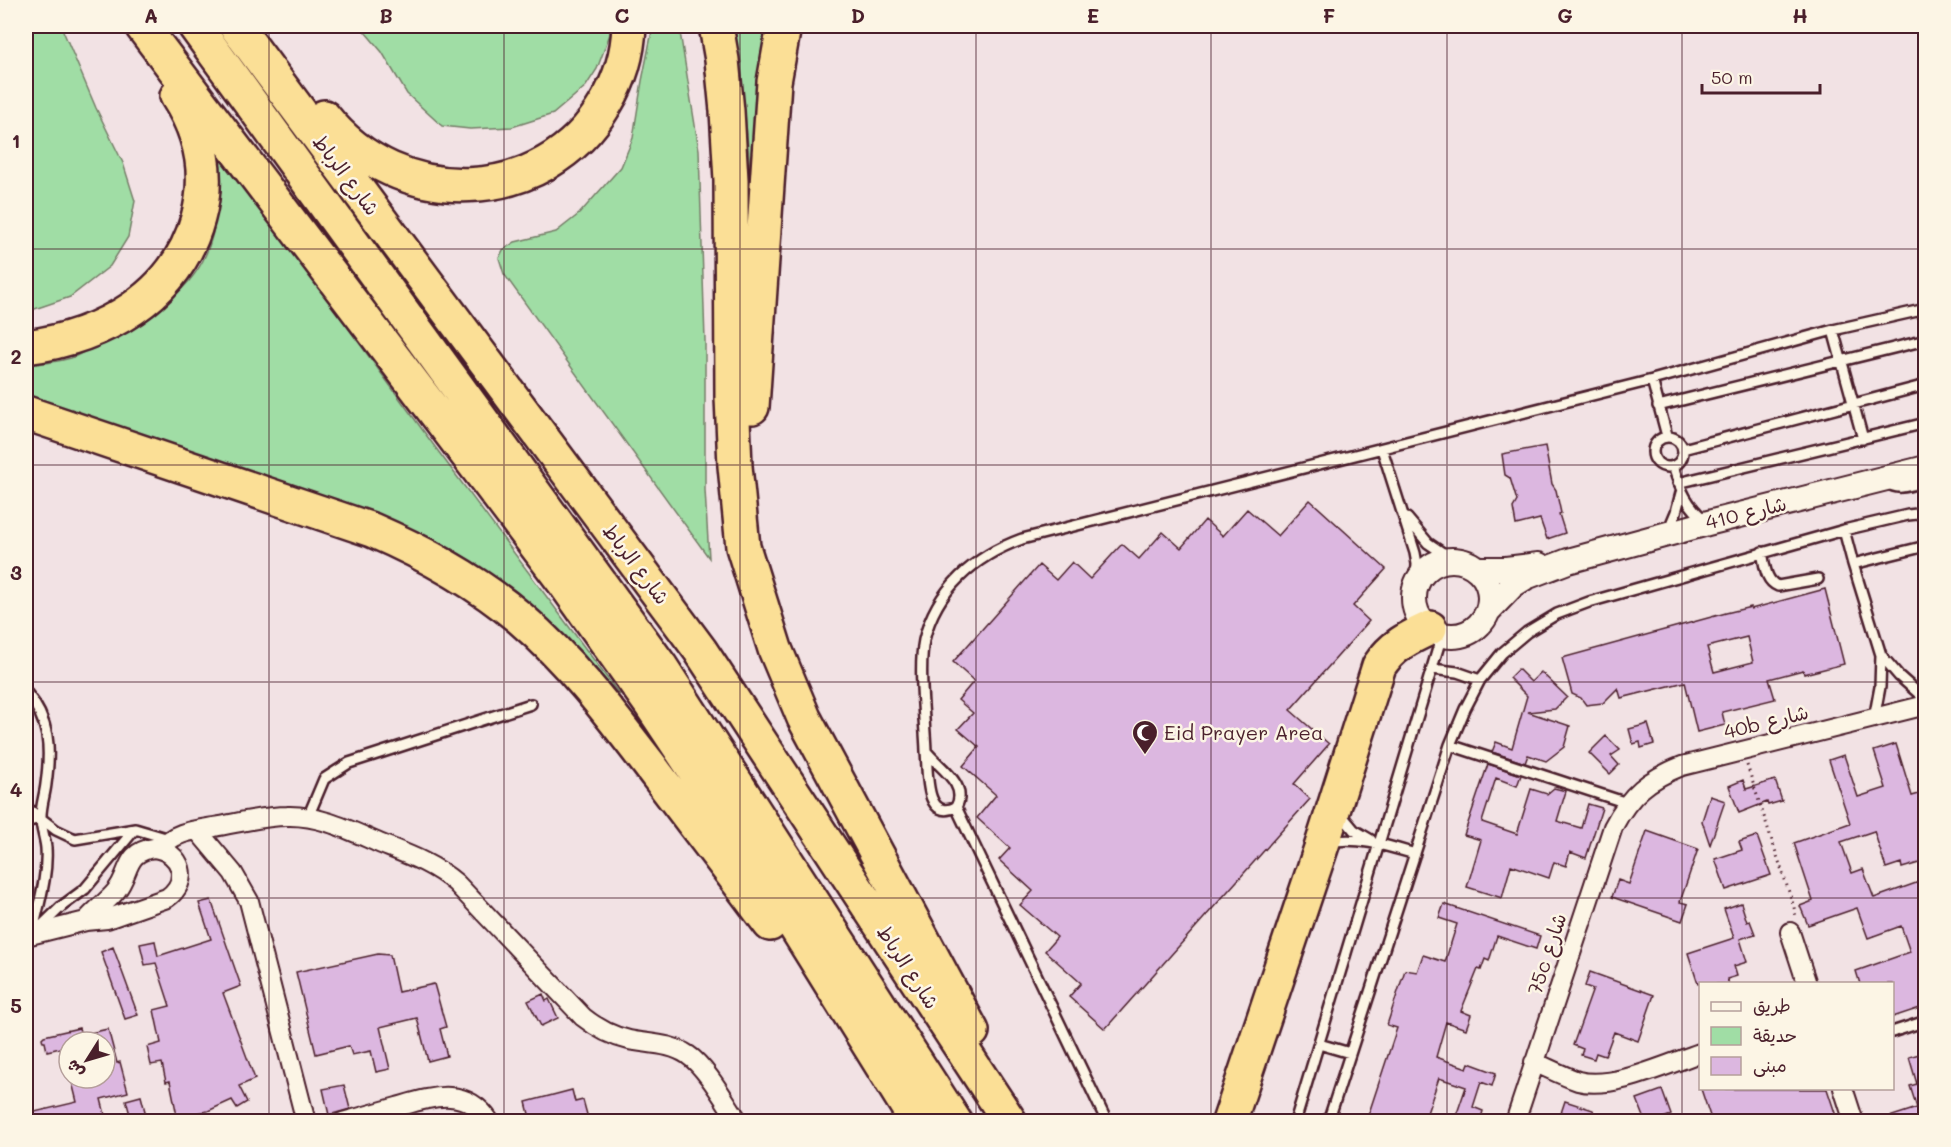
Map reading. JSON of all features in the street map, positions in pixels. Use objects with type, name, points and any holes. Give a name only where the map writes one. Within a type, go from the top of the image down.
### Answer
[{"type":"highway","points":[[26,347],[70,338],[95,329],[135,306],[175,270],[193,238],[203,203],[204,185],[202,153],[198,138],[185,108],[129,26]]},
{"type":"highway","points":[[142,26],[563,581],[744,844],[917,1122]]},
{"type":"highway","name":"شارع الرباط","points":[[195,26],[660,667],[955,1122]]},
{"type":"highway","name":"شارع الرباط","points":[[236,26],[700,650],[1010,1121]]},
{"type":"highway","points":[[256,54],[284,68],[342,138],[374,161],[419,180],[448,185],[468,185],[488,183],[526,173],[560,155],[587,131],[605,105],[619,75],[626,55],[629,26]]},
{"type":"highway","points":[[716,26],[727,111],[731,180],[732,397],[735,466],[743,547],[775,649],[804,718],[958,1001],[977,1040],[1010,1121]]},
{"type":"highway","points":[[743,547],[773,93],[778,50],[784,26]]},
{"type":"highway","points":[[26,413],[372,530],[449,568],[485,591],[551,647],[613,717],[896,1089]]},
{"type":"highway","points":[[26,435],[257,491]]},
{"type":"highway","points":[[1229,1122],[1322,845],[1378,666],[1395,645],[1407,638],[1436,631]]},
{"type":"street","name":"شارع 410","points":[[1489,610],[1507,590],[1526,577],[1568,561],[1926,468]]},
{"type":"street","points":[[1454,560],[1466,562],[1478,569],[1486,581],[1490,595],[1489,610],[1482,622],[1471,632],[1457,636],[1436,631],[1421,620],[1414,597],[1416,585],[1431,566],[1442,561],[1454,560]]},
{"type":"street","name":"شارع 410","points":[[1478,569],[1506,569],[1568,561]]},
{"type":"street","name":"40b شارع","points":[[1627,803],[1652,780],[1683,766],[1926,705]]},
{"type":"street","name":"75c شارع","points":[[1515,1122],[1608,839],[1627,803]]},
{"type":"street","points":[[86,921],[118,890],[134,857],[146,849],[165,844],[197,830],[286,816],[308,817],[330,822],[427,863],[445,874],[583,1017],[612,1036],[678,1049],[688,1055],[704,1071],[739,1122]]},
{"type":"street","points":[[197,830],[233,873],[249,901],[306,1122]]},
{"type":"street","points":[[29,936],[86,921],[116,916],[167,898],[180,882],[180,869],[165,844]]},
{"type":"street","points":[[1792,936],[1806,982]]},
{"type":"street","points":[[1534,1062],[1578,1081],[1595,1083],[1612,1082],[1699,1054]]},
{"type":"street","points":[[1843,1090],[1854,1122]]},
{"type":"street","points":[[343,1122],[440,1096],[464,1099],[486,1114],[490,1122]]},
{"type":"lane","points":[[926,751],[958,787],[959,801],[956,807],[949,810],[941,809],[934,804],[930,788],[926,751],[922,670],[924,642],[932,615],[946,591],[965,570],[1002,546],[1022,539],[1652,380],[1833,330],[1926,309]]},
{"type":"lane","points":[[1833,330],[1863,439]]},
{"type":"lane","points":[[1659,406],[1926,340]]},
{"type":"lane","points":[[1652,380],[1667,436]]},
{"type":"lane","points":[[1683,449],[1926,385]]},
{"type":"lane","points":[[1678,483],[1926,423]]},
{"type":"lane","points":[[1667,436],[1677,439],[1683,449],[1681,460],[1672,466],[1661,466],[1653,452],[1657,441],[1667,436]]},
{"type":"lane","points":[[1382,448],[1415,553],[1416,585]]},
{"type":"lane","points":[[1672,466],[1682,494],[1693,510],[1708,523]]},
{"type":"lane","points":[[1885,478],[1890,485],[1899,488],[1926,481]]},
{"type":"lane","points":[[1666,534],[1682,494]]},
{"type":"lane","points":[[1401,510],[1428,543],[1454,560]]},
{"type":"lane","points":[[1328,1122],[1450,745],[1480,680],[1502,654],[1527,632],[1557,614],[1589,602],[1844,530],[1926,513]]},
{"type":"lane","points":[[1844,530],[1881,655],[1880,687],[1874,719]]},
{"type":"lane","points":[[1853,564],[1926,546]]},
{"type":"lane","points":[[1762,552],[1769,580],[1773,584],[1778,586],[1818,579]]},
{"type":"lane","points":[[1295,1122],[1432,669],[1436,631]]},
{"type":"lane","points":[[1881,655],[1899,676],[1926,700]]},
{"type":"lane","points":[[1432,669],[1457,672],[1480,680]]},
{"type":"lane","points":[[26,692],[44,720],[49,744],[40,818],[46,846],[46,874],[29,936]]},
{"type":"lane","points":[[308,817],[324,779],[349,763],[531,704]]},
{"type":"lane","points":[[1450,745],[1627,803]]},
{"type":"lane","points":[[1334,804],[1354,830],[1379,844]]},
{"type":"lane","points":[[26,807],[56,830],[75,839],[135,828],[165,844]]},
{"type":"lane","points":[[956,807],[1107,1122]]},
{"type":"lane","points":[[26,822],[40,818]]},
{"type":"lane","points":[[29,936],[62,906],[85,890],[135,828]]},
{"type":"lane","points":[[1322,845],[1339,840],[1379,844],[1415,854]]},
{"type":"lane","points":[[1894,1032],[1926,1021]]},
{"type":"lane","points":[[1319,1044],[1350,1053]]},
{"type":"path","points":[[1743,752],[1794,907],[1796,926],[1792,936]]},
{"type":"green space","points":[[26,26],[61,26],[96,108],[123,163],[135,201],[128,237],[110,266],[70,297],[26,312]]},
{"type":"green space","points":[[360,26],[610,26],[610,34],[597,69],[586,86],[553,114],[512,127],[470,129],[442,126],[407,94],[382,52]]},
{"type":"green space","points":[[653,26],[679,26],[699,150],[705,341],[705,490],[709,558],[504,274],[499,258],[503,250],[515,242],[556,232],[579,214],[621,167],[633,138]]},
{"type":"green space","points":[[733,26],[771,26],[755,227],[745,113]]},
{"type":"green space","points":[[219,151],[620,695],[563,638],[504,585],[460,554],[429,537],[297,487],[60,412],[26,398],[26,364],[71,358],[130,327],[175,296],[198,269],[214,230],[219,190]]},
{"type":"building","points":[[1545,446],[1565,533],[1547,539],[1540,519],[1516,525],[1513,508],[1517,501],[1510,478],[1505,475],[1502,454]]},
{"type":"building","name":"Eid Prayer Area","points":[[1310,500],[1386,569],[1353,606],[1369,621],[1290,710],[1329,744],[1294,784],[1310,799],[1105,1029],[1069,997],[1081,983],[1045,951],[1057,937],[1020,905],[1033,891],[999,860],[1010,848],[977,818],[996,795],[963,766],[979,747],[958,729],[973,713],[958,700],[974,681],[953,662],[1039,565],[1056,580],[1072,562],[1090,579],[1122,544],[1139,559],[1163,532],[1181,548],[1205,520],[1223,536],[1247,509],[1278,536]]},
{"type":"building","points":[[1825,589],[1844,664],[1804,674],[1803,670],[1769,679],[1775,699],[1722,712],[1725,725],[1697,732],[1685,682],[1621,698],[1618,688],[1603,703],[1586,705],[1581,698],[1572,694],[1562,658],[1726,613],[1751,607],[1751,609]],"holes":[[[1747,637],[1753,662],[1714,672],[1707,647]]]},
{"type":"building","points":[[1518,669],[1531,682],[1541,672],[1567,697],[1555,709],[1528,712],[1570,726],[1564,747],[1546,761],[1528,755],[1525,763],[1492,752],[1496,742],[1512,748],[1527,696],[1509,678]]},
{"type":"building","points":[[1648,724],[1654,744],[1641,748],[1640,742],[1633,744],[1629,729]]},
{"type":"building","points":[[1606,736],[1620,750],[1611,756],[1619,765],[1610,774],[1589,753]]},
{"type":"building","points":[[1896,744],[1912,796],[1926,792],[1926,861],[1902,868],[1901,863],[1886,868],[1874,831],[1841,842],[1852,873],[1863,869],[1874,898],[1919,882],[1926,903],[1926,938],[1922,939],[1926,949],[1926,1006],[1894,1017],[1894,982],[1859,982],[1856,971],[1910,952],[1901,926],[1868,938],[1857,908],[1808,925],[1800,906],[1813,901],[1794,843],[1850,823],[1829,760],[1844,755],[1858,797],[1886,788],[1874,751]]},
{"type":"building","points":[[1488,764],[1521,775],[1517,786],[1496,778],[1482,822],[1517,834],[1531,789],[1547,794],[1554,788],[1566,791],[1557,821],[1581,828],[1588,804],[1602,808],[1586,858],[1570,852],[1566,866],[1554,862],[1549,878],[1511,865],[1502,898],[1467,887],[1481,840],[1464,835]]},
{"type":"building","points":[[1743,780],[1746,789],[1775,780],[1782,801],[1768,805],[1767,802],[1739,813],[1729,786]]},
{"type":"building","points":[[1710,796],[1725,801],[1710,845],[1702,821]]},
{"type":"building","points":[[1647,831],[1698,849],[1680,902],[1688,904],[1682,921],[1612,897],[1618,880],[1629,884]]},
{"type":"building","points":[[1757,836],[1771,875],[1726,890],[1715,859],[1742,850],[1739,842]]},
{"type":"building","points":[[211,900],[241,986],[223,993],[255,1079],[239,1086],[247,1102],[237,1108],[232,1100],[208,1111],[177,1116],[170,1081],[166,1082],[162,1063],[151,1065],[147,1047],[161,1043],[154,1010],[170,1006],[156,963],[145,965],[140,944],[155,941],[158,956],[211,939],[199,903]]},
{"type":"building","points":[[1741,903],[1747,922],[1750,921],[1755,934],[1740,939],[1747,962],[1734,966],[1737,976],[1727,979],[1728,982],[1699,982],[1698,984],[1688,953],[1734,938],[1724,909]]},
{"type":"building","points":[[1444,904],[1540,936],[1536,949],[1497,936],[1489,961],[1485,959],[1481,970],[1478,969],[1461,1011],[1471,1015],[1466,1029],[1446,1022],[1436,1057],[1467,1068],[1469,1063],[1496,1073],[1492,1086],[1481,1082],[1473,1107],[1483,1111],[1480,1122],[1454,1122],[1466,1087],[1439,1078],[1422,1122],[1366,1122],[1397,1028],[1387,1025],[1405,970],[1417,972],[1423,955],[1445,962],[1457,924],[1439,918]]},
{"type":"building","points":[[113,947],[138,1015],[125,1019],[101,952]]},
{"type":"building","points":[[378,954],[390,955],[398,992],[434,984],[446,1027],[440,1029],[447,1056],[428,1061],[417,1018],[380,1027],[390,1069],[376,1072],[371,1051],[352,1055],[349,1046],[316,1054],[296,972]]},
{"type":"building","points":[[1590,972],[1654,995],[1638,1041],[1614,1032],[1605,1056],[1596,1053],[1594,1059],[1581,1055],[1583,1049],[1573,1045],[1593,989],[1585,986]]},
{"type":"building","points":[[543,994],[546,1001],[549,999],[558,1018],[541,1026],[528,1001]]},
{"type":"building","points":[[57,1033],[57,1049],[47,1051],[42,1038]]},
{"type":"building","points":[[1926,1052],[1926,1122],[1883,1122],[1883,1119],[1917,1108],[1910,1086],[1917,1084],[1909,1057]]},
{"type":"building","points":[[120,1062],[128,1092],[101,1099],[107,1122],[26,1122],[26,1114],[77,1102],[74,1090],[117,1090],[117,1063]]},
{"type":"building","points":[[344,1085],[350,1109],[329,1115],[323,1089]]},
{"type":"building","points":[[572,1090],[575,1102],[583,1100],[589,1122],[531,1122],[526,1102]]},
{"type":"building","points":[[1662,1090],[1671,1115],[1646,1122],[1637,1099]]},
{"type":"building","points":[[1701,1090],[1827,1090],[1838,1122],[1712,1122]]},
{"type":"building","points":[[141,1096],[147,1119],[132,1122],[126,1100]]},
{"type":"building","points":[[1565,1101],[1593,1110],[1597,1122],[1586,1122],[1561,1113]]},
{"type":"place","name":"Eid Prayer Area","points":[[1145,756]]}]
